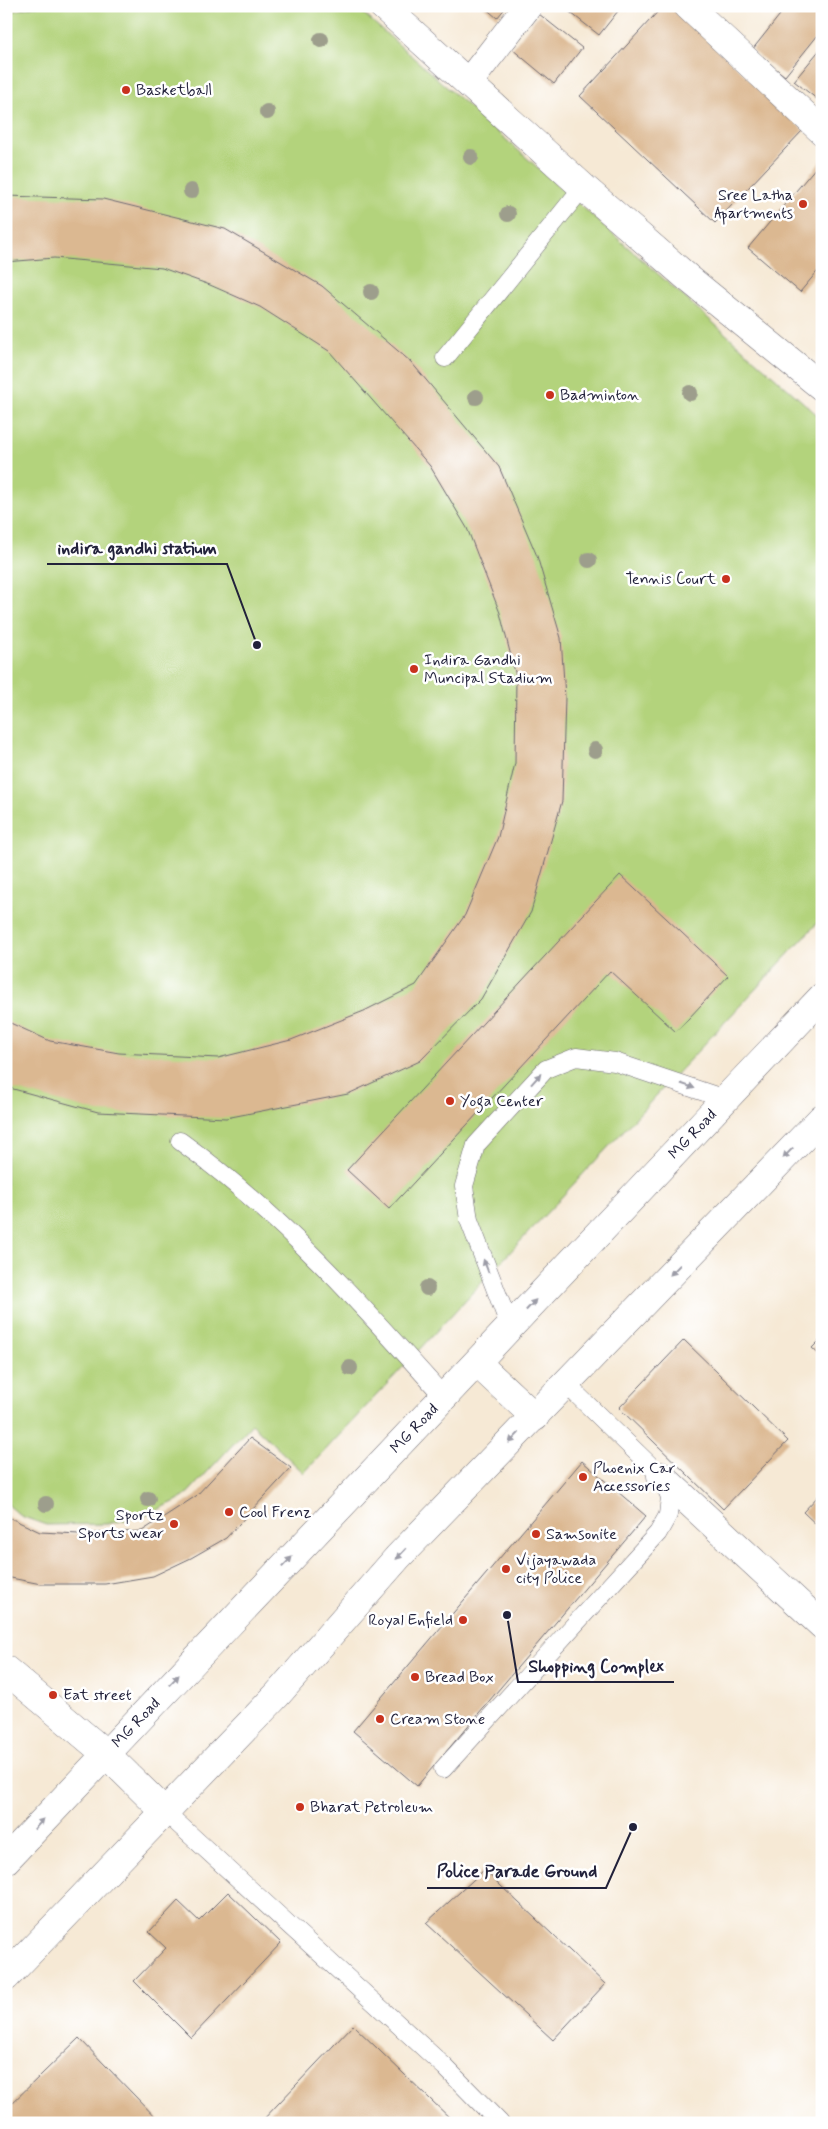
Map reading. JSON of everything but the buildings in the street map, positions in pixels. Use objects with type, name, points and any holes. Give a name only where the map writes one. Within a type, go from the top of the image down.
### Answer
[{"type":"main road","points":[[383,6],[583,187],[688,278],[822,387]]},
{"type":"main road","points":[[468,83],[528,6]]},
{"type":"main road","points":[[688,6],[822,131]]},
{"type":"main road","name":"MG Road","points":[[6,1860],[105,1753],[477,1363],[822,997]]},
{"type":"main road","points":[[6,1977],[277,1695],[398,1557],[822,1118]]},
{"type":"main road","points":[[477,1363],[535,1417]]},
{"type":"main road","points":[[661,1476],[822,1625]]},
{"type":"main road","points":[[6,1670],[105,1753],[164,1811]]},
{"type":"lane","points":[[445,358],[583,187]]},
{"type":"lane","points":[[510,1327],[469,1220],[464,1186],[476,1145],[546,1069],[576,1057],[615,1062],[725,1099]]},
{"type":"lane","points":[[180,1141],[222,1171],[302,1243],[444,1397]]},
{"type":"lane","points":[[443,1769],[658,1533],[668,1515],[670,1496],[661,1476],[566,1384]]},
{"type":"lane","points":[[164,1811],[445,2067],[500,2123]]},
{"type":"green space","name":"Indira Gandhi Muncipal Stadium","points":[[34,6],[355,6],[822,419],[822,918],[304,1473],[252,1424],[184,1497],[147,1515],[107,1524],[46,1525],[21,1516],[6,1503],[6,13]]},
{"type":"place","name":"Basketball","points":[[126,90]]},
{"type":"place","name":"Sree Latha Apartments","points":[[803,204]]},
{"type":"place","name":"Badminton","points":[[550,395]]},
{"type":"place","name":"Tennis Court","points":[[726,579]]},
{"type":"place","name":"indira gandhi statium","points":[[257,645]]},
{"type":"place","name":"Indira Gandhi Muncipal Stadium","points":[[414,669]]},
{"type":"place","name":"Yoga Center","points":[[450,1101]]},
{"type":"place","name":"Phoenix Car Accessories","points":[[583,1477]]},
{"type":"place","name":"Cool Frenz","points":[[229,1512]]},
{"type":"place","name":"Sportz Sports wear","points":[[174,1524]]},
{"type":"place","name":"Samsonite","points":[[536,1534]]},
{"type":"place","name":"Vijayawada city Police","points":[[506,1569]]},
{"type":"place","name":"Shopping Complex","points":[[507,1615]]},
{"type":"place","name":"Royal Enfield","points":[[463,1620]]},
{"type":"place","name":"Bread Box","points":[[415,1677]]},
{"type":"place","name":"Eat street","points":[[53,1695]]},
{"type":"place","name":"Cream Stone","points":[[380,1719]]},
{"type":"place","name":"Bharat Petroleum","points":[[300,1807]]},
{"type":"place","name":"Police Parade Ground","points":[[633,1827]]}]
